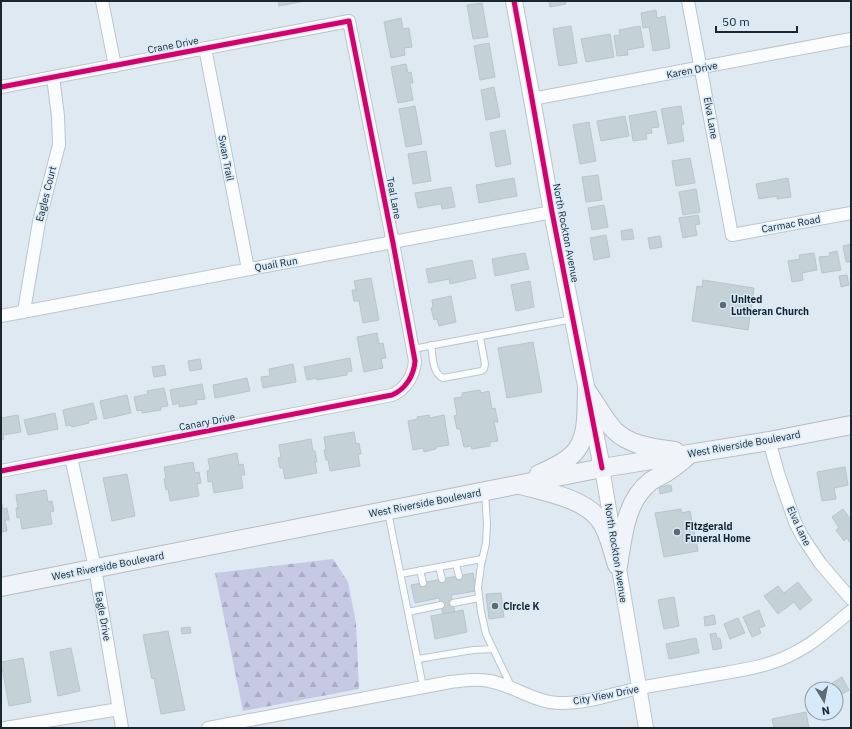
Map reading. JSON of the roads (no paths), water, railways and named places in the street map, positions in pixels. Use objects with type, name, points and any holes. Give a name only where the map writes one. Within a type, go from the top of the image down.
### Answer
[{"type":"main road","name":"North Rockton Avenue","points":[[514,1],[552,212],[602,468]]},
{"type":"main road","points":[[587,392],[614,430],[629,440],[646,446],[692,453]]},
{"type":"main road","points":[[518,484],[552,468],[568,458],[579,447],[584,434],[587,392]]},
{"type":"main road","name":"West Riverside Boulevard","points":[[1,587],[602,468],[851,426]]},
{"type":"main road","points":[[618,566],[627,515],[634,502],[642,490],[651,481],[666,473],[692,453]]},
{"type":"main road","points":[[518,484],[573,500],[587,508],[599,518],[604,527],[618,566]]},
{"type":"street","points":[[102,1],[115,66]]},
{"type":"street","name":"Elva Lane","points":[[688,1],[702,68],[732,235]]},
{"type":"street","name":"Crane Drive","points":[[1,87],[349,21]]},
{"type":"street","name":"Teal Lane","points":[[349,21],[413,349],[415,365],[409,379]]},
{"type":"street","name":"Karen Drive","points":[[532,99],[851,39]]},
{"type":"street","name":"Swan Trail","points":[[205,48],[248,269]]},
{"type":"street","name":"Eagles Court","points":[[24,311],[39,222],[59,145],[58,116],[53,76]]},
{"type":"street","name":"Quail Run","points":[[1,316],[248,269],[393,244],[552,212]]},
{"type":"street","name":"Carmac Road","points":[[732,235],[851,213]]},
{"type":"street","name":"Canary Drive","points":[[1,471],[387,396],[402,390],[409,379]]},
{"type":"street","name":"Elva Lane","points":[[769,441],[781,482],[795,522],[802,536],[820,563],[851,599]]},
{"type":"street","name":"Eagle Drive","points":[[70,457],[94,568],[122,728]]},
{"type":"street","name":"North Rockton Avenue","points":[[602,468],[638,688],[646,728]]},
{"type":"street","name":"City View Drive","points":[[208,728],[450,682],[472,680],[489,680],[538,698],[557,703],[579,702],[638,688],[743,670],[777,661],[793,654],[810,643],[851,611]]},
{"type":"street","points":[[5,728],[119,710]]},
{"type":"lane","points":[[413,349],[573,319]]},
{"type":"lane","points":[[431,345],[436,372],[443,378],[481,371],[484,369],[485,364],[480,337]]},
{"type":"lane","points":[[485,491],[487,524],[486,543],[478,588],[479,598],[486,634],[512,688]]},
{"type":"lane","points":[[388,510],[423,687]]},
{"type":"lane","points":[[401,574],[482,559]]},
{"type":"lane","points":[[456,564],[459,576]]},
{"type":"lane","points":[[439,567],[442,579]]},
{"type":"lane","points":[[420,570],[423,583]]},
{"type":"lane","points":[[462,593],[464,601]]},
{"type":"lane","points":[[453,603],[479,598]]},
{"type":"lane","points":[[427,600],[428,608]]},
{"type":"lane","points":[[408,612],[441,605]]},
{"type":"lane","points":[[418,659],[473,650],[493,649]]},
{"type":"place","name":"United Lutheran Church","points":[[723,305]]},
{"type":"place","name":"Fitzgerald Funeral Home","points":[[677,532]]},
{"type":"place","name":"Circle K","points":[[495,606]]}]
